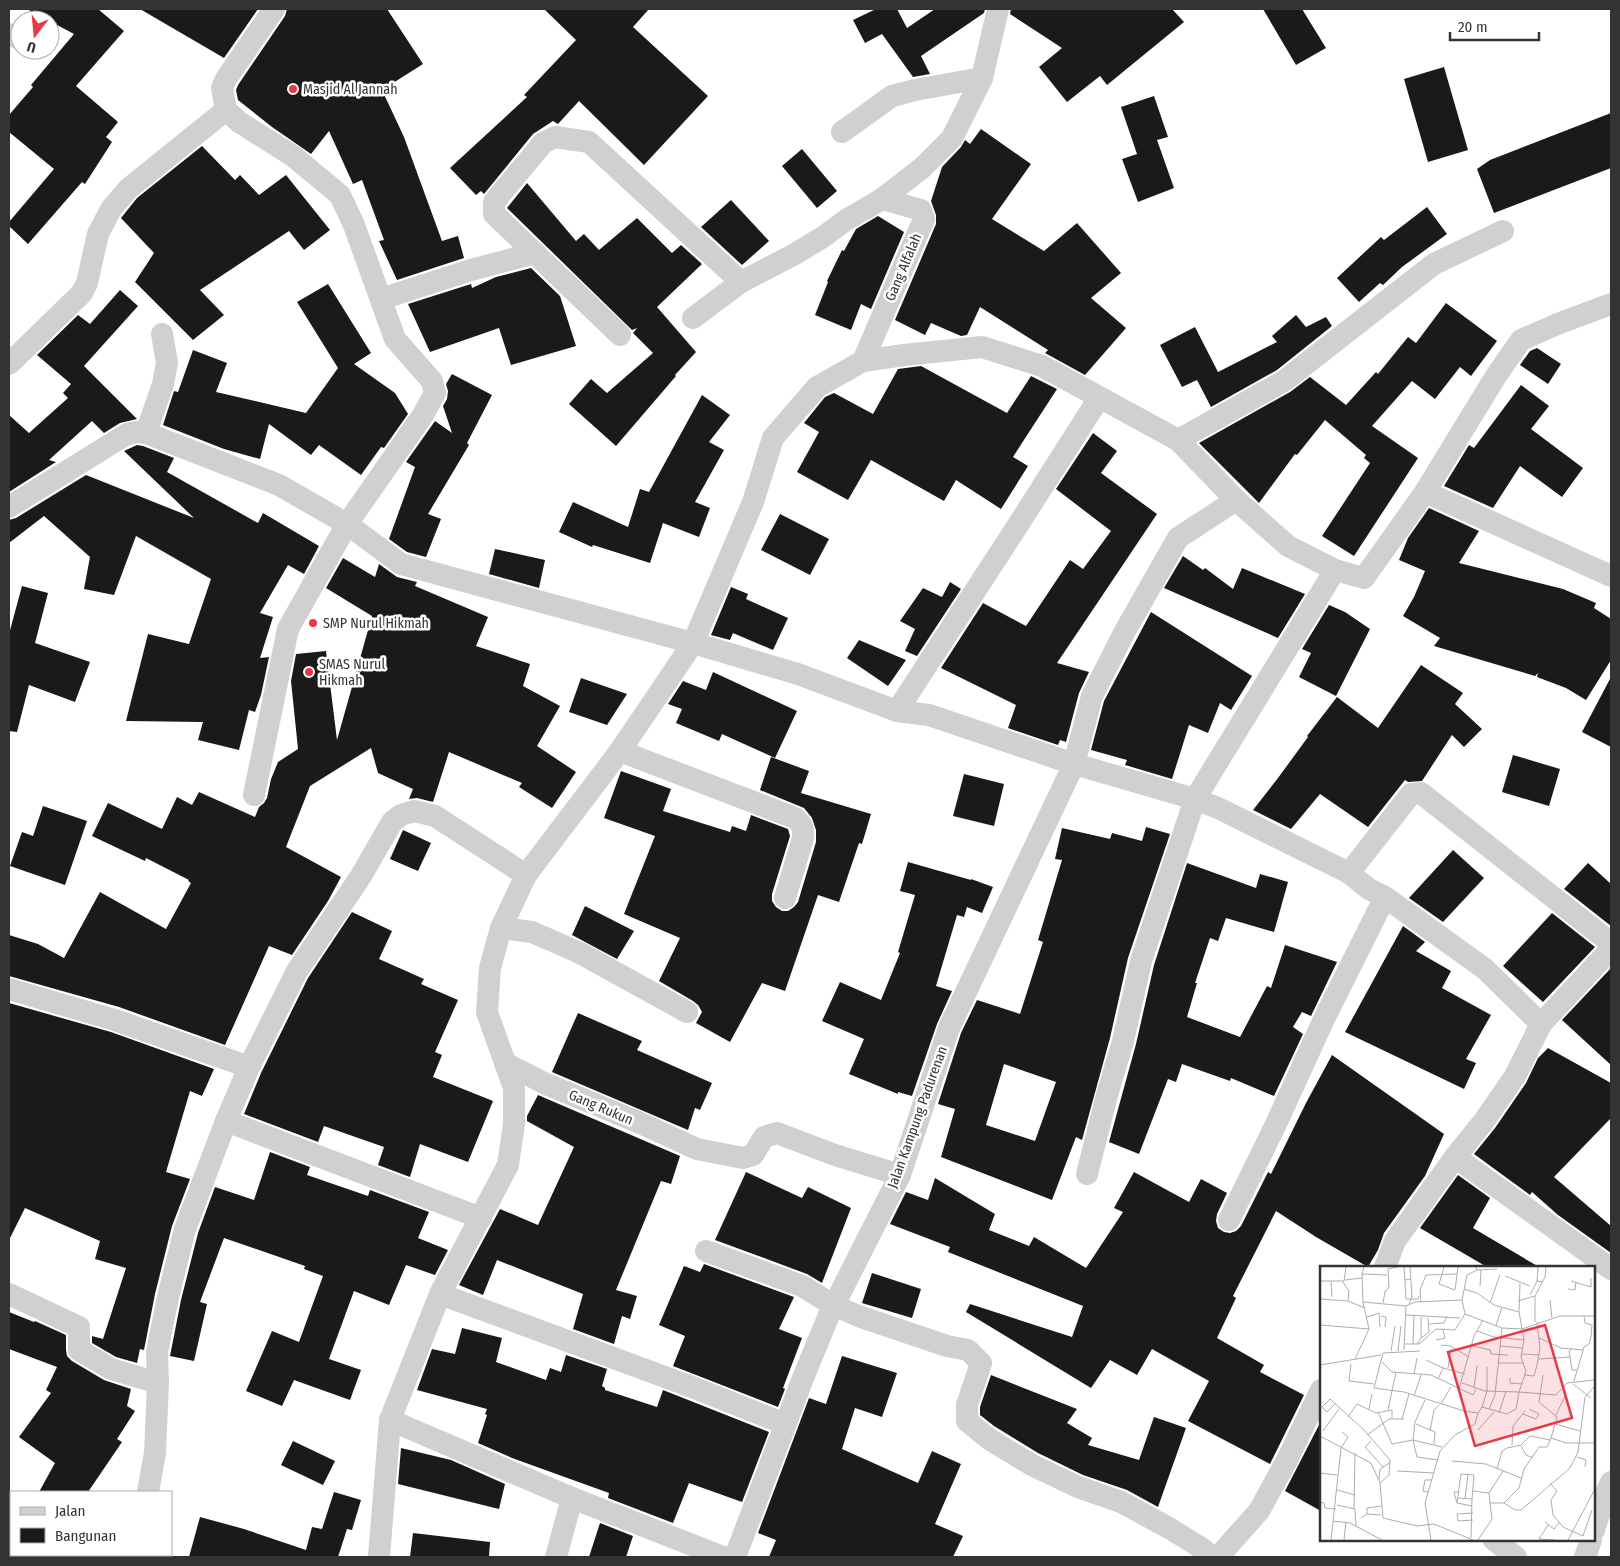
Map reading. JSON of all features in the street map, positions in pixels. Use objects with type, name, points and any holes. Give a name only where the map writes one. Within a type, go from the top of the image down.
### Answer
[{"type":"street","points":[[254,795],[288,629],[347,524],[424,415],[435,393],[432,381],[395,339],[354,225],[340,195],[293,156],[239,122],[226,110],[222,88],[226,79],[274,9]]},
{"type":"street","points":[[693,318],[741,282],[795,254],[882,199],[922,168],[952,138],[982,78],[998,9]]},
{"type":"street","points":[[842,132],[892,96],[982,78]]},
{"type":"street","points":[[9,364],[82,292],[87,283],[98,234],[111,209],[128,188],[226,110]]},
{"type":"street","points":[[620,335],[494,214],[494,202],[543,143],[555,137],[589,142],[741,282]]},
{"type":"street","name":"Gang Alfalah","points":[[863,361],[924,219],[921,210],[882,199]]},
{"type":"street","points":[[1178,440],[1284,381],[1434,264],[1502,231]]},
{"type":"street","points":[[381,299],[471,270],[535,253]]},
{"type":"street","points":[[379,1557],[390,1420],[440,1294],[508,1165],[514,1124],[514,1088],[487,1012],[490,968],[501,928],[526,875],[620,751],[693,643],[753,502],[773,438],[817,386],[863,361],[982,347],[1042,366],[1178,440],[1236,500],[1288,546],[1335,570],[1364,578],[1426,492],[1520,340],[1611,304]]},
{"type":"street","points":[[146,432],[163,384],[168,363],[162,334]]},
{"type":"street","points":[[897,711],[1099,398]]},
{"type":"street","points":[[9,507],[127,434],[146,432],[279,485],[347,524],[400,564],[693,643],[798,674],[897,711],[929,716],[1074,764],[1195,799],[1226,812],[1349,873],[1369,889],[1385,897],[1485,969],[1541,1024]]},
{"type":"street","points":[[1426,492],[1611,576]]},
{"type":"street","name":"Jalan Kampung Padurenan","points":[[736,1557],[785,1424],[833,1305],[900,1175],[950,1028],[1074,764],[1092,696],[1124,631],[1178,538],[1236,500]]},
{"type":"street","points":[[1087,1174],[1106,1095],[1124,1041],[1141,961],[1195,799],[1335,570]]},
{"type":"street","points":[[620,751],[795,818],[802,824],[803,838],[784,898]]},
{"type":"street","points":[[1349,873],[1411,794],[1421,792],[1611,943]]},
{"type":"street","points":[[148,1491],[155,1453],[158,1383],[157,1352],[168,1297],[185,1230],[249,1066],[297,971],[361,876],[392,822],[402,815],[414,811],[435,816],[526,875]]},
{"type":"street","points":[[1229,1220],[1324,1019],[1385,897]]},
{"type":"street","points":[[501,928],[532,932],[580,953],[687,1012]]},
{"type":"street","points":[[1385,1266],[1395,1241],[1515,1076],[1541,1024],[1611,949]]},
{"type":"street","points":[[9,989],[115,1020],[249,1066]]},
{"type":"street","name":"Gang Rukun","points":[[505,1062],[546,1084],[697,1149],[743,1158],[752,1155],[764,1137],[777,1133],[835,1155],[900,1175]]},
{"type":"street","points":[[226,1122],[481,1218]]},
{"type":"street","points":[[1456,1157],[1611,1269]]},
{"type":"street","points":[[706,1251],[784,1278],[802,1286],[833,1305],[869,1320],[947,1346],[968,1350],[981,1362],[967,1405],[967,1421],[989,1439],[1032,1464],[1078,1487],[1121,1502],[1194,1544],[1211,1557]]},
{"type":"street","points":[[9,1294],[79,1327],[79,1350],[111,1369],[158,1383]]},
{"type":"street","points":[[440,1294],[692,1387],[785,1424]]},
{"type":"street","points":[[1218,1557],[1259,1511],[1288,1460],[1320,1394]]},
{"type":"street","points":[[390,1420],[572,1498],[723,1557]]},
{"type":"street","points":[[1595,1527],[1611,1482]]},
{"type":"street","points":[[556,1557],[572,1498]]},
{"type":"street","points":[[1495,1541],[1516,1557]]},
{"type":"street","points":[[1585,1557],[1591,1541]]},
{"type":"building","points":[[27,9],[98,9],[124,31],[76,86],[118,122],[106,137],[112,142],[85,184],[82,182],[28,244],[9,226],[9,222],[54,169],[9,132],[9,115],[33,87],[31,85],[52,60],[60,60],[60,51],[74,34],[60,27],[60,10]]},
{"type":"building","points":[[140,9],[258,9],[224,58]]},
{"type":"building","points":[[287,9],[387,9],[423,64],[382,90],[404,137],[442,241],[458,236],[464,258],[397,280],[379,241],[384,240],[362,180],[353,184],[329,131],[311,154],[238,100],[236,90],[238,85],[285,16]]},
{"type":"building","points":[[544,9],[649,9],[633,27],[708,96],[644,165],[579,101],[558,124],[553,121],[533,134],[484,194],[481,191],[476,195],[450,168],[527,97],[524,95],[576,40]]},
{"type":"building","points":[[876,9],[897,9],[907,28],[935,9],[985,9],[984,13],[921,56],[930,74],[913,77],[882,34],[865,43],[853,20]]},
{"type":"building","points":[[1011,9],[1172,9],[1184,22],[1107,85],[1100,76],[1067,102],[1039,67],[1062,48],[1010,14]]},
{"type":"building","points":[[1263,9],[1302,9],[1326,48],[1296,65]]},
{"type":"building","points":[[1444,67],[1468,150],[1428,162],[1404,79]]},
{"type":"building","points":[[1154,96],[1168,137],[1157,140],[1174,188],[1138,202],[1122,159],[1137,154],[1121,107]]},
{"type":"building","points":[[1611,113],[1611,168],[1494,213],[1477,169],[1490,160]]},
{"type":"building","points":[[981,129],[1031,164],[992,219],[1044,251],[1077,223],[1121,273],[1091,298],[1126,328],[1085,375],[1045,353],[1048,350],[980,307],[967,335],[961,336],[931,323],[925,335],[895,320],[936,224],[936,215],[931,201],[942,167],[965,140],[970,144]]},
{"type":"building","points":[[202,146],[235,180],[240,175],[259,195],[286,175],[330,230],[304,250],[289,231],[200,290],[224,315],[193,340],[135,282],[154,253],[121,218],[137,198]]},
{"type":"building","points":[[802,149],[837,191],[817,208],[782,166]]},
{"type":"building","points":[[527,183],[576,241],[584,234],[599,250],[637,218],[672,253],[681,245],[702,264],[657,307],[696,352],[616,446],[569,404],[591,379],[607,393],[653,353],[633,333],[637,328],[632,330],[507,208]]},
{"type":"building","points":[[731,200],[769,241],[742,265],[701,227]]},
{"type":"building","points":[[1427,207],[1447,234],[1402,267],[1383,285],[1380,283],[1359,302],[1337,278],[1381,237],[1384,240]]},
{"type":"building","points":[[878,216],[904,232],[871,309],[861,304],[851,330],[815,315],[827,281],[842,250],[844,251],[856,229]]},
{"type":"building","points":[[531,268],[560,296],[576,346],[511,365],[499,328],[430,352],[408,304],[471,284],[472,288],[496,277]]},
{"type":"building","points":[[328,284],[371,353],[354,364],[395,393],[408,414],[384,448],[381,447],[361,475],[319,445],[311,455],[269,424],[260,459],[224,449],[163,425],[174,391],[178,392],[193,350],[227,363],[216,392],[306,413],[338,368],[297,302]]},
{"type":"building","points":[[120,290],[138,306],[84,366],[137,419],[120,423],[104,433],[92,421],[49,460],[56,462],[9,492],[9,415],[29,433],[68,398],[63,393],[71,384],[37,355],[78,315],[90,324]]},
{"type":"building","points":[[1446,303],[1497,341],[1471,376],[1460,367],[1435,399],[1412,381],[1372,426],[1418,458],[1354,556],[1322,536],[1370,463],[1364,458],[1366,455],[1325,420],[1297,455],[1295,454],[1259,503],[1199,443],[1290,392],[1310,377],[1346,405],[1376,372],[1378,374],[1408,337],[1416,343]]},
{"type":"building","points":[[1296,315],[1306,327],[1326,317],[1332,326],[1277,370],[1211,407],[1197,380],[1182,387],[1160,345],[1195,327],[1218,372],[1277,342],[1272,336]]},
{"type":"building","points":[[1537,348],[1561,364],[1548,384],[1520,365],[1530,351]]},
{"type":"building","points":[[921,366],[1007,413],[1031,376],[1057,389],[1013,457],[1028,466],[1001,509],[956,480],[944,501],[871,460],[848,500],[797,472],[819,432],[804,423],[825,397],[834,393],[873,414],[898,369]]},
{"type":"building","points":[[452,374],[492,395],[467,443],[469,445],[428,514],[441,519],[426,557],[407,552],[389,539],[415,467],[406,462],[435,421],[452,433],[443,406],[447,399],[448,391],[446,384]]},
{"type":"building","points":[[1521,385],[1549,406],[1531,429],[1583,468],[1562,497],[1520,466],[1493,508],[1444,486],[1469,445],[1474,448]]},
{"type":"building","points":[[702,395],[730,415],[709,442],[724,450],[695,502],[710,508],[699,537],[663,523],[650,563],[593,545],[592,547],[559,532],[573,502],[628,527],[640,489],[649,492]]},
{"type":"building","points":[[1093,433],[1117,451],[1101,473],[1157,514],[1057,663],[1089,672],[1079,693],[1066,742],[1060,740],[1058,745],[1008,728],[1016,705],[941,668],[983,603],[1026,626],[1070,560],[1083,569],[1111,531],[1056,489]]},
{"type":"building","points":[[137,445],[174,458],[167,472],[258,523],[263,513],[319,546],[304,574],[288,565],[260,613],[273,617],[260,658],[269,657],[261,695],[255,712],[249,710],[239,750],[198,740],[203,722],[126,721],[148,634],[189,644],[211,579],[136,536],[114,595],[84,589],[90,557],[44,516],[9,543],[9,520],[16,518],[86,475],[194,518],[124,451]]},
{"type":"building","points":[[1429,508],[1479,531],[1459,563],[1563,589],[1596,603],[1594,608],[1611,619],[1611,660],[1586,700],[1566,688],[1537,677],[1538,673],[1535,676],[1434,646],[1440,638],[1403,616],[1414,597],[1425,571],[1399,560],[1408,538]]},
{"type":"building","points":[[780,514],[829,539],[810,575],[761,550]]},
{"type":"building","points":[[495,549],[545,560],[539,588],[489,574]]},
{"type":"building","points":[[1183,556],[1203,570],[1205,568],[1233,589],[1242,568],[1305,594],[1278,638],[1164,588]]},
{"type":"building","points":[[343,558],[375,577],[379,564],[397,577],[417,582],[415,586],[488,617],[476,646],[530,664],[523,686],[560,706],[537,746],[576,772],[552,808],[519,787],[522,783],[449,752],[433,802],[417,798],[409,799],[413,789],[378,773],[371,748],[310,786],[286,847],[341,877],[328,901],[292,955],[269,946],[225,1045],[119,1007],[9,976],[9,935],[38,944],[64,958],[100,892],[166,929],[191,883],[189,880],[146,858],[145,861],[92,836],[108,803],[162,829],[177,797],[192,805],[199,792],[255,817],[259,807],[267,798],[271,779],[278,762],[298,749],[291,681],[296,654],[326,651],[337,740],[372,616],[326,588]]},
{"type":"building","points":[[950,582],[961,589],[917,656],[905,651],[915,629],[900,621],[923,588],[942,597]]},
{"type":"building","points":[[22,586],[48,593],[35,643],[90,662],[75,702],[29,685],[17,732],[9,731],[9,634]]},
{"type":"building","points":[[731,587],[748,594],[746,599],[788,618],[773,650],[733,633],[730,640],[711,635]]},
{"type":"building","points":[[1329,605],[1345,612],[1370,629],[1336,696],[1299,677],[1311,653],[1302,649]]},
{"type":"building","points":[[1151,612],[1252,676],[1231,710],[1220,703],[1208,733],[1189,725],[1172,779],[1125,765],[1127,760],[1091,750],[1104,701]]},
{"type":"building","points":[[859,640],[906,660],[888,686],[847,658]]},
{"type":"building","points":[[1421,665],[1463,693],[1455,704],[1482,729],[1464,747],[1452,735],[1422,781],[1408,782],[1405,780],[1368,827],[1320,794],[1291,829],[1253,810],[1337,697],[1378,728]]},
{"type":"building","points":[[713,672],[797,711],[775,758],[722,734],[719,741],[676,723],[682,709],[668,704],[683,681],[706,690]]},
{"type":"building","points":[[1611,677],[1611,747],[1582,732]]},
{"type":"building","points":[[581,678],[627,694],[607,725],[569,712]]},
{"type":"building","points":[[1513,755],[1560,769],[1549,806],[1502,792]]},
{"type":"building","points":[[771,757],[809,771],[801,793],[871,814],[862,844],[859,843],[839,902],[818,895],[785,991],[762,983],[730,1042],[696,1023],[702,1012],[698,1005],[659,981],[680,938],[624,914],[655,836],[604,818],[621,771],[671,789],[663,811],[730,832],[732,826],[746,831],[751,815],[788,829],[790,836],[772,894],[772,901],[782,911],[788,911],[798,902],[816,842],[816,830],[812,818],[804,808],[760,790]]},
{"type":"building","points":[[964,774],[1004,784],[994,826],[953,816]]},
{"type":"building","points":[[43,806],[87,821],[65,885],[10,866],[22,832],[33,836]]},
{"type":"building","points":[[1146,827],[1170,834],[1128,958],[1110,1038],[1082,1140],[1076,1137],[1052,1200],[941,1157],[955,1109],[938,1104],[961,1033],[977,1000],[1020,1014],[1043,942],[1038,940],[1062,860],[1055,859],[1062,828],[1110,839],[1112,833],[1142,841]],"holes":[[[1004,1064],[1056,1082],[1035,1141],[986,1125]]]},
{"type":"building","points":[[403,830],[431,843],[418,871],[390,859]]},
{"type":"building","points":[[1453,850],[1484,878],[1443,922],[1409,898]]},
{"type":"building","points":[[908,862],[993,887],[982,913],[967,907],[964,917],[957,915],[936,986],[952,991],[937,1024],[912,1096],[898,1092],[898,1094],[849,1074],[864,1039],[822,1021],[840,982],[881,1000],[900,953],[898,952],[915,895],[900,891]]},
{"type":"building","points":[[1187,863],[1256,888],[1260,874],[1288,882],[1274,932],[1226,918],[1218,941],[1210,938],[1195,983],[1197,983],[1187,1017],[1240,1037],[1267,986],[1271,988],[1285,945],[1337,962],[1311,1016],[1302,1012],[1293,1027],[1303,1034],[1274,1096],[1231,1078],[1230,1081],[1182,1064],[1176,1082],[1168,1079],[1139,1154],[1109,1142],[1136,1044],[1154,965]]},
{"type":"building","points":[[1588,863],[1611,884],[1611,926],[1564,889]]},
{"type":"building","points":[[585,906],[634,931],[617,959],[572,935]]},
{"type":"building","points":[[352,912],[392,931],[379,959],[424,979],[421,984],[458,1000],[435,1052],[442,1055],[433,1077],[493,1101],[468,1162],[420,1144],[410,1177],[378,1165],[384,1147],[324,1126],[318,1142],[244,1114],[261,1073],[308,978]]},
{"type":"building","points":[[1552,913],[1595,947],[1543,1002],[1503,966]]},
{"type":"building","points":[[1403,926],[1425,942],[1416,951],[1451,971],[1442,988],[1491,1015],[1466,1059],[1476,1063],[1464,1089],[1345,1032]]},
{"type":"building","points":[[1611,968],[1611,1065],[1562,1020]]},
{"type":"building","points":[[9,1003],[111,1032],[214,1069],[202,1096],[190,1091],[166,1172],[190,1179],[172,1226],[155,1294],[144,1350],[140,1349],[137,1363],[116,1357],[92,1343],[92,1336],[103,1339],[126,1268],[95,1259],[100,1241],[25,1208],[9,1240]]},
{"type":"building","points":[[578,1013],[642,1041],[637,1050],[712,1083],[700,1110],[695,1108],[688,1130],[552,1072]]},
{"type":"building","points":[[1548,1048],[1611,1083],[1611,1118],[1554,1177],[1611,1226],[1611,1253],[1558,1215],[1532,1192],[1530,1195],[1474,1154],[1495,1128],[1526,1083],[1538,1058]]},
{"type":"building","points":[[1332,1055],[1444,1134],[1425,1176],[1384,1233],[1378,1250],[1369,1266],[1316,1237],[1276,1211],[1233,1296],[1236,1298],[1217,1338],[1264,1365],[1260,1372],[1304,1395],[1270,1464],[1188,1421],[1209,1381],[1152,1349],[1137,1375],[1110,1360],[1091,1388],[966,1312],[970,1304],[1072,1337],[1083,1306],[948,1252],[950,1247],[890,1224],[906,1192],[928,1200],[935,1178],[995,1214],[989,1230],[1029,1246],[1034,1237],[1086,1268],[1123,1212],[1114,1208],[1134,1172],[1189,1202],[1201,1179],[1227,1193],[1217,1214],[1216,1221],[1218,1228],[1230,1233],[1236,1231],[1241,1226],[1268,1172],[1271,1174]]},
{"type":"building","points":[[538,1095],[680,1156],[671,1184],[661,1181],[616,1290],[637,1296],[630,1319],[622,1316],[614,1344],[573,1329],[583,1294],[497,1260],[483,1295],[459,1285],[500,1209],[538,1225],[574,1147],[527,1121],[527,1116]]},
{"type":"building","points":[[270,1152],[310,1167],[307,1175],[368,1196],[370,1190],[429,1212],[418,1238],[448,1250],[435,1275],[406,1265],[389,1305],[354,1291],[329,1359],[361,1370],[350,1400],[294,1380],[282,1406],[246,1391],[272,1331],[299,1342],[323,1276],[304,1269],[305,1266],[224,1238],[200,1302],[207,1304],[194,1361],[170,1356],[181,1300],[198,1233],[215,1187],[254,1200]]},
{"type":"building","points":[[746,1172],[802,1198],[808,1187],[851,1208],[822,1283],[807,1274],[715,1240]]},
{"type":"building","points":[[1458,1175],[1490,1198],[1473,1228],[1537,1266],[1485,1266],[1420,1228]]},
{"type":"building","points":[[704,1264],[794,1297],[779,1329],[802,1338],[783,1388],[785,1389],[778,1407],[673,1366],[685,1336],[659,1325],[684,1266],[700,1272]]},
{"type":"building","points":[[872,1273],[921,1289],[912,1318],[862,1303]]},
{"type":"building","points":[[9,1312],[66,1335],[67,1356],[72,1361],[104,1380],[131,1389],[127,1406],[135,1411],[117,1439],[122,1442],[89,1491],[40,1491],[55,1463],[19,1437],[51,1393],[46,1390],[57,1367],[9,1349]]},
{"type":"building","points":[[462,1328],[502,1338],[496,1362],[546,1380],[550,1368],[561,1372],[566,1355],[607,1369],[602,1386],[605,1390],[657,1407],[663,1390],[769,1432],[742,1502],[689,1483],[673,1523],[608,1498],[609,1493],[512,1458],[478,1443],[487,1415],[485,1414],[487,1409],[417,1390],[432,1349],[455,1354]]},
{"type":"building","points":[[842,1356],[897,1373],[882,1417],[855,1408],[842,1449],[918,1483],[932,1451],[961,1464],[935,1524],[963,1536],[953,1557],[769,1557],[776,1540],[758,1533],[809,1398],[826,1404]]},
{"type":"building","points":[[991,1375],[1077,1409],[1067,1423],[1092,1438],[1088,1445],[1139,1460],[1154,1417],[1186,1428],[1158,1507],[1127,1490],[1083,1475],[1038,1453],[994,1426],[980,1415],[980,1407]]},
{"type":"building","points":[[1319,1425],[1320,1426],[1320,1510],[1285,1491]]},
{"type":"building","points":[[293,1441],[335,1461],[323,1485],[281,1465]]},
{"type":"building","points":[[401,1448],[451,1460],[505,1484],[499,1509],[398,1484]]},
{"type":"building","points":[[334,1492],[361,1500],[352,1530],[347,1529],[338,1557],[189,1557],[200,1517],[244,1529],[306,1550],[312,1527],[322,1529]]},
{"type":"building","points":[[600,1523],[633,1536],[626,1557],[589,1557]]},
{"type":"building","points":[[413,1533],[490,1542],[489,1557],[410,1557]]},
{"type":"place","name":"Masjid Al Jannah","points":[[293,89]]},
{"type":"place","name":"SMP Nurul Hikmah","points":[[313,623]]},
{"type":"place","name":"SMAS Nurul Hikmah","points":[[309,672]]}]
